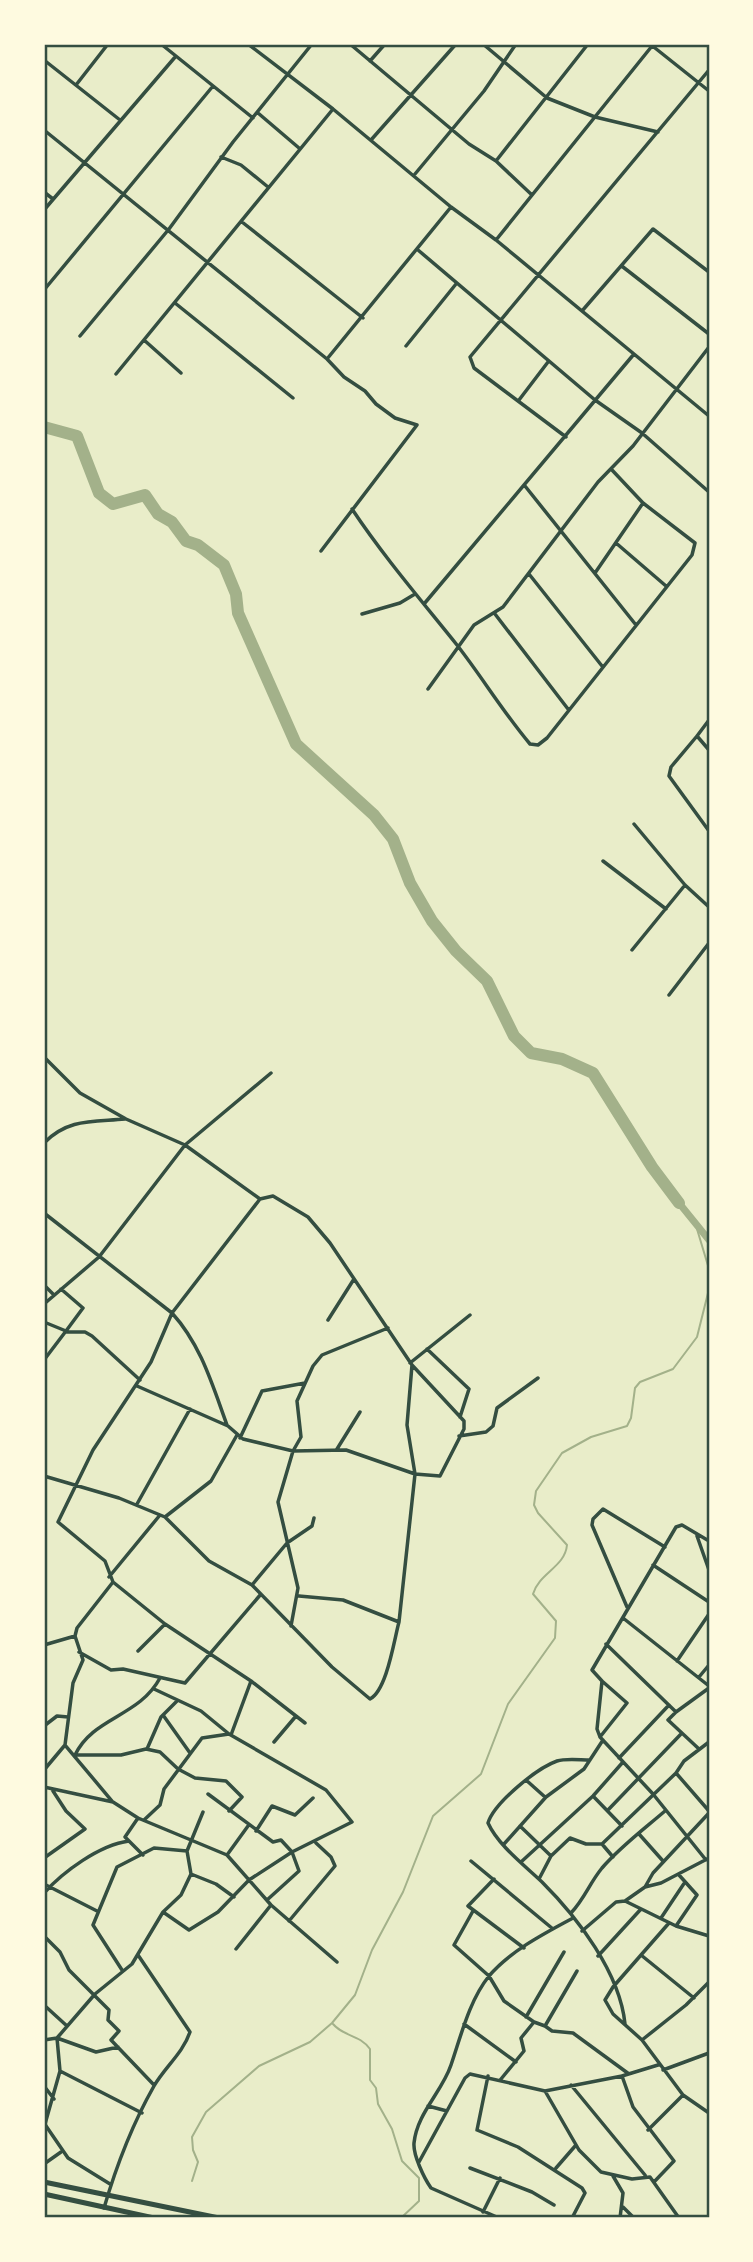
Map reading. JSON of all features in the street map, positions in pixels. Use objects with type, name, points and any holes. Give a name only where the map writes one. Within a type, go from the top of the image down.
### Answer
[{"type":"main road","points":[[44,2182],[219,2218]]},
{"type":"main road","points":[[44,2194],[154,2218]]},
{"type":"street","points":[[76,85],[108,44]]},
{"type":"street","points":[[161,44],[253,118]]},
{"type":"street","points":[[248,44],[496,240],[709,416]]},
{"type":"street","points":[[80,336],[169,229],[221,157],[312,44]]},
{"type":"street","points":[[349,44],[453,130],[496,161],[532,195]]},
{"type":"street","points":[[370,61],[385,44]]},
{"type":"street","points":[[371,140],[456,44]]},
{"type":"street","points":[[483,44],[547,97],[596,117],[658,132]]},
{"type":"street","points":[[414,175],[484,91],[503,58],[516,44]]},
{"type":"street","points":[[496,161],[587,44]]},
{"type":"street","points":[[496,240],[651,45],[709,91]]},
{"type":"street","points":[[44,210],[176,56]]},
{"type":"street","points":[[44,60],[120,120]]},
{"type":"street","points":[[566,437],[469,363],[470,358],[709,69]]},
{"type":"street","points":[[44,290],[213,86]]},
{"type":"street","points":[[116,374],[333,109]]},
{"type":"street","points":[[257,113],[299,148]]},
{"type":"street","points":[[44,130],[327,359],[376,404],[395,418],[417,426],[321,551]]},
{"type":"street","points":[[221,157],[241,165],[268,187]]},
{"type":"street","points":[[44,192],[53,199]]},
{"type":"street","points":[[327,359],[451,207]]},
{"type":"street","points":[[242,222],[363,318]]},
{"type":"street","points":[[582,311],[653,229],[709,272]]},
{"type":"street","points":[[418,250],[548,362],[642,433],[709,492]]},
{"type":"street","points":[[622,266],[709,334]]},
{"type":"street","points":[[406,346],[456,284]]},
{"type":"street","points":[[175,303],[293,398]]},
{"type":"street","points":[[144,340],[181,373]]},
{"type":"street","points":[[428,689],[474,625],[495,614],[529,574],[561,530],[709,347]]},
{"type":"street","points":[[424,604],[634,354]]},
{"type":"street","points":[[519,400],[548,362]]},
{"type":"street","points":[[352,509],[381,552],[459,648],[501,709],[530,744],[538,745],[547,738],[692,555],[695,543],[643,503],[611,470]]},
{"type":"street","points":[[524,486],[636,625]]},
{"type":"street","points":[[595,573],[643,503]]},
{"type":"street","points":[[616,543],[666,586]]},
{"type":"street","points":[[529,574],[602,666]]},
{"type":"street","points":[[362,614],[400,603],[415,594]]},
{"type":"street","points":[[495,614],[568,709]]},
{"type":"street","points":[[709,720],[671,767],[668,776],[709,831]]},
{"type":"street","points":[[697,736],[709,750]]},
{"type":"street","points":[[634,824],[685,886],[709,907]]},
{"type":"street","points":[[603,861],[666,909]]},
{"type":"street","points":[[632,950],[685,886]]},
{"type":"street","points":[[669,995],[709,943]]},
{"type":"street","points":[[44,1057],[80,1093],[126,1119],[185,1145],[260,1199]]},
{"type":"street","points":[[44,1304],[99,1257],[185,1145],[271,1073]]},
{"type":"street","points":[[44,1143],[61,1128],[74,1123],[89,1119],[126,1119]]},
{"type":"street","points":[[137,1386],[228,1426],[239,1436],[293,1451],[337,1449],[415,1474],[439,1478],[465,1424],[411,1364],[308,1217],[273,1196],[260,1199],[172,1312],[141,1380],[93,1450],[74,1483],[58,1522],[104,1561],[113,1582],[165,1624],[251,1681],[305,1723]]},
{"type":"street","points":[[44,1213],[172,1312],[199,1349],[228,1426]]},
{"type":"street","points":[[328,1320],[354,1279]]},
{"type":"street","points":[[44,1285],[54,1295]]},
{"type":"street","points":[[44,1360],[83,1309],[61,1289]]},
{"type":"street","points":[[44,1476],[137,1504],[162,1516],[209,1562],[252,1585],[332,1667],[370,1699],[374,1697],[384,1678],[399,1622],[415,1474],[407,1425],[411,1364],[470,1315]]},
{"type":"street","points":[[44,1322],[66,1332],[85,1332],[92,1336],[141,1380]]},
{"type":"street","points":[[291,1626],[299,1596],[278,1502],[293,1451],[302,1435],[296,1401],[313,1366],[323,1355],[388,1328]]},
{"type":"street","points":[[427,1349],[469,1389],[460,1417]]},
{"type":"street","points":[[459,1436],[486,1432],[493,1426],[497,1408],[538,1378]]},
{"type":"street","points":[[109,1577],[162,1516],[211,1481],[239,1436],[262,1391],[305,1383]]},
{"type":"street","points":[[137,1504],[190,1409]]},
{"type":"street","points":[[337,1449],[360,1412]]},
{"type":"street","points":[[627,1607],[592,1525],[593,1519],[603,1509],[664,1547]]},
{"type":"street","points":[[252,1585],[286,1543],[312,1527],[314,1518]]},
{"type":"street","points":[[504,1844],[546,1797],[581,1772],[601,1738],[627,1703],[592,1669],[679,1524],[709,1541]]},
{"type":"street","points":[[697,1534],[709,1570]]},
{"type":"street","points":[[653,1565],[709,1602]]},
{"type":"street","points":[[44,1770],[65,1745],[73,1683],[83,1660],[75,1636],[78,1626],[113,1582]]},
{"type":"street","points":[[79,1652],[111,1670],[123,1669],[184,1683],[261,1594]]},
{"type":"street","points":[[299,1596],[343,1600],[399,1622]]},
{"type":"street","points":[[677,1661],[709,1614]]},
{"type":"street","points":[[622,1617],[709,1687],[668,1720],[699,1749]]},
{"type":"street","points":[[138,1651],[165,1624]]},
{"type":"street","points":[[44,1645],[75,1636]]},
{"type":"street","points":[[606,1644],[676,1712]]},
{"type":"street","points":[[699,1677],[709,1664]]},
{"type":"street","points":[[75,1755],[83,1738],[138,1706],[160,1678]]},
{"type":"street","points":[[230,1735],[251,1681]]},
{"type":"street","points":[[603,1681],[597,1729],[601,1738],[708,1859],[645,1886]]},
{"type":"street","points":[[154,1689],[201,1711],[230,1735],[303,1775],[336,1800],[352,1824],[292,1852],[249,1880],[218,1912],[189,1930],[163,1912]]},
{"type":"street","points":[[146,1749],[163,1715],[177,1701]]},
{"type":"street","points":[[521,1862],[593,1796],[669,1705]]},
{"type":"street","points":[[163,1715],[190,1753]]},
{"type":"street","points":[[44,1726],[57,1716],[68,1717]]},
{"type":"street","points":[[274,1742],[296,1716]]},
{"type":"street","points":[[608,1810],[681,1734]]},
{"type":"street","points":[[144,1820],[160,1805],[164,1790],[202,1738],[230,1735]]},
{"type":"street","points":[[539,1879],[551,1856],[570,1838],[586,1844],[602,1844],[676,1773],[684,1760],[709,1742]]},
{"type":"street","points":[[65,1745],[113,1802],[138,1818],[190,1842],[227,1855],[271,1905],[337,1962]]},
{"type":"street","points":[[75,1755],[121,1755],[146,1749],[160,1752],[178,1769],[195,1778],[226,1781],[242,1797],[229,1811]]},
{"type":"street","points":[[44,1759],[50,1763]]},
{"type":"street","points":[[590,1760],[559,1760],[526,1780],[488,1819],[489,1826],[504,1844],[572,1916],[598,1956],[622,2004],[625,2024]]},
{"type":"street","points":[[582,1931],[616,1902],[625,1901],[645,1886],[709,1812],[676,1773]]},
{"type":"street","points":[[526,1780],[546,1797]]},
{"type":"street","points":[[44,1787],[113,1802]]},
{"type":"street","points":[[44,1858],[85,1829],[66,1811],[53,1791]]},
{"type":"street","points":[[208,1794],[273,1842],[281,1840],[292,1852],[299,1871],[267,1900]]},
{"type":"street","points":[[593,1796],[622,1826]]},
{"type":"street","points":[[256,1831],[272,1806],[295,1815],[313,1798]]},
{"type":"street","points":[[499,2218],[431,2188],[414,2144],[428,2106],[450,2067],[464,2024],[489,1976],[524,1948],[572,1916],[587,1896],[589,1885],[613,1857],[665,1811]]},
{"type":"street","points":[[110,2184],[61,2152],[44,2124],[54,2099],[60,2071],[57,2038],[96,1994],[132,1964],[163,1912],[181,1895],[191,1874],[187,1851],[203,1812]]},
{"type":"street","points":[[138,1818],[125,1837],[143,1855]]},
{"type":"street","points":[[227,1855],[248,1826]]},
{"type":"street","points":[[520,1826],[551,1856]]},
{"type":"street","points":[[639,1834],[664,1862]]},
{"type":"street","points":[[44,1893],[56,1877],[101,1850],[129,1841]]},
{"type":"street","points":[[289,1921],[335,1866],[331,1857],[315,1842]]},
{"type":"street","points":[[602,1844],[613,1857]]},
{"type":"street","points":[[122,1970],[95,1933],[93,1921],[115,1869],[155,1848],[187,1851]]},
{"type":"street","points":[[471,1861],[554,1929]]},
{"type":"street","points":[[191,1874],[216,1884],[234,1897]]},
{"type":"street","points":[[676,1926],[697,1895],[678,1874]]},
{"type":"street","points":[[494,1879],[468,1906],[524,1948]]},
{"type":"street","points":[[661,1919],[685,1882]]},
{"type":"street","points":[[44,1884],[97,1911]]},
{"type":"street","points":[[625,1901],[676,1926],[709,1936]]},
{"type":"street","points":[[236,1949],[271,1905]]},
{"type":"street","points":[[598,1956],[641,1909]]},
{"type":"street","points":[[473,1911],[454,1945],[489,1976],[504,2001],[552,2031],[573,2033],[629,2074]]},
{"type":"street","points":[[669,1923],[613,1987],[605,2000],[610,2011],[642,2040],[658,2065],[683,2095],[709,2113]]},
{"type":"street","points":[[44,1936],[60,1952],[69,1970],[96,1994],[109,2010],[108,2020],[119,2031],[111,2040],[154,2085]]},
{"type":"street","points":[[526,2017],[564,1952]]},
{"type":"street","points":[[104,2208],[110,2184],[154,2085],[180,2052],[190,2030],[138,1955]]},
{"type":"street","points":[[641,1955],[694,1998]]},
{"type":"street","points":[[545,2026],[578,1971]]},
{"type":"street","points":[[642,2040],[694,1998],[709,1982]]},
{"type":"street","points":[[44,2005],[67,2025]]},
{"type":"street","points":[[501,2079],[525,2050],[521,2038],[534,2022]]},
{"type":"street","points":[[464,2024],[516,2062]]},
{"type":"street","points":[[44,2040],[57,2038],[96,2052],[118,2046]]},
{"type":"street","points":[[663,2070],[709,2053]]},
{"type":"street","points":[[419,2162],[468,2075],[501,2079],[545,2091],[622,2076],[658,2065]]},
{"type":"street","points":[[60,2071],[142,2113]]},
{"type":"street","points":[[622,2076],[633,2107],[674,2161],[654,2182]]},
{"type":"street","points":[[488,2077],[477,2130],[518,2147],[555,2168],[585,2192],[572,2218]]},
{"type":"street","points":[[571,2085],[646,2176],[654,2182],[680,2218]]},
{"type":"street","points":[[44,2086],[54,2099]]},
{"type":"street","points":[[545,2091],[576,2145],[601,2172],[632,2179],[646,2176]]},
{"type":"street","points":[[648,2130],[683,2095]]},
{"type":"street","points":[[428,2106],[447,2111]]},
{"type":"street","points":[[555,2168],[576,2145]]},
{"type":"street","points":[[44,2164],[61,2152]]},
{"type":"street","points":[[470,2168],[500,2178],[554,2205]]},
{"type":"street","points":[[612,2175],[623,2193],[623,2207],[635,2218]]},
{"type":"street","points":[[483,2211],[500,2178]]},
{"type":"street","points":[[620,2218],[623,2207]]},
{"type":"waterway","points":[[44,427],[77,436],[99,493],[113,504],[145,495],[158,514],[172,522],[186,541],[198,545],[224,565],[236,594],[238,613],[296,744],[374,815],[393,839],[410,883],[432,921],[456,951],[487,981],[514,1036],[531,1053],[562,1059],[593,1073],[652,1167],[679,1203]]},
{"type":"waterway","points":[[679,1203],[709,1240]]},
{"type":"waterway","points":[[697,1229],[709,1269]]},
{"type":"waterway","points":[[192,2181],[198,2162],[192,2137],[206,2112],[259,2066],[310,2042],[332,2023],[355,1995],[372,1950],[403,1892],[433,1816],[481,1774],[508,1704],[555,1638],[556,1621],[533,1594],[536,1587],[562,1559],[567,1545],[538,1513],[534,1505],[536,1491],[562,1453],[591,1437],[627,1426],[631,1418],[635,1388],[640,1382],[673,1369],[697,1337],[709,1289]]},
{"type":"waterway","points":[[333,2024],[370,2049],[370,2080],[376,2088],[378,2104],[392,2129],[402,2161],[419,2178],[419,2201],[401,2218]]}]
